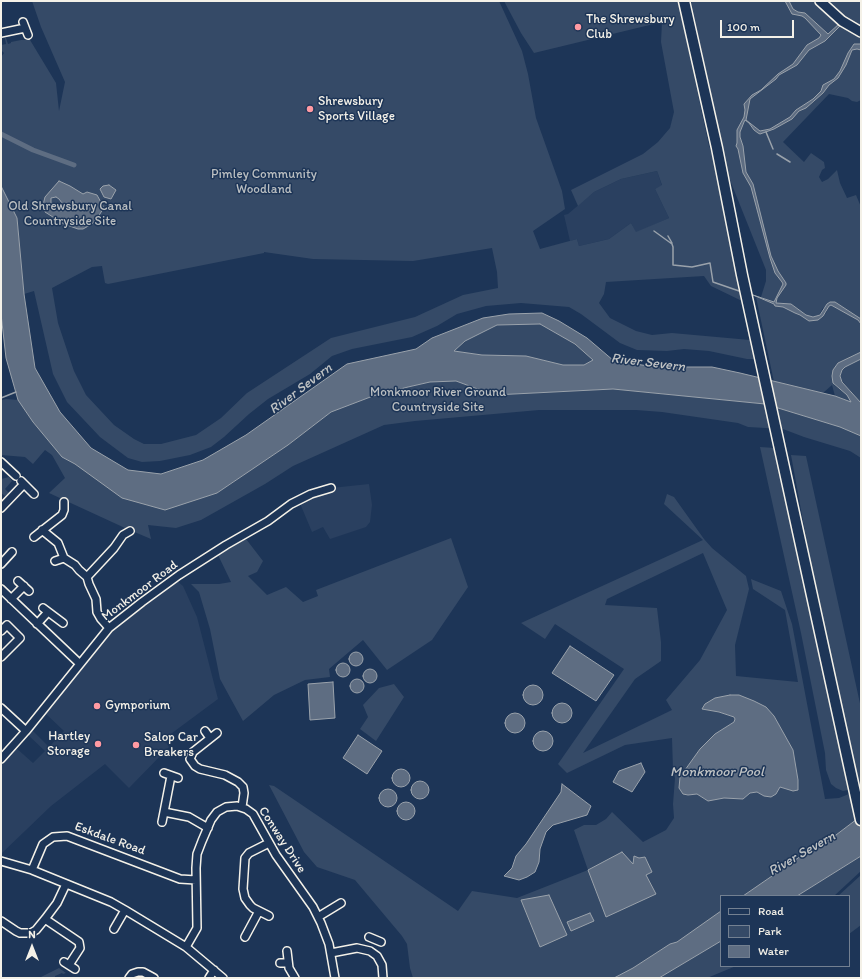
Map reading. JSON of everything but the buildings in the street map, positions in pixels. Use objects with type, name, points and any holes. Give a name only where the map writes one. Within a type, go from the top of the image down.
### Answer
[{"type":"highway","points":[[684,1],[861,820]]},
{"type":"main road","points":[[820,1],[842,21],[861,32]]},
{"type":"street","points":[[1,33],[25,28]]},
{"type":"street","points":[[1,462],[34,494]]},
{"type":"street","points":[[3,475],[9,469]]},
{"type":"street","points":[[1,508],[20,480]]},
{"type":"street","name":"Monkmoor Road","points":[[1,759],[26,731],[109,628],[179,575],[226,545],[268,521],[291,504],[311,494],[331,488]]},
{"type":"street","points":[[34,537],[62,515],[66,504]]},
{"type":"street","points":[[42,530],[58,543],[64,558],[75,564],[79,570],[87,576],[88,584],[96,599],[97,612],[109,628]]},
{"type":"street","points":[[87,576],[114,548],[125,531]]},
{"type":"street","points":[[1,564],[12,552]]},
{"type":"street","points":[[56,562],[64,558]]},
{"type":"street","points":[[12,599],[24,586]]},
{"type":"street","points":[[1,589],[80,664]]},
{"type":"street","points":[[37,624],[46,610],[62,623]]},
{"type":"street","points":[[1,631],[7,625],[20,638],[3,652]]},
{"type":"street","points":[[1,708],[26,731]]},
{"type":"street","points":[[205,731],[210,738]]},
{"type":"street","points":[[217,733],[188,756],[190,761],[200,769],[225,776],[238,782],[243,787],[244,793],[242,807]]},
{"type":"street","points":[[162,822],[168,774],[178,778]]},
{"type":"street","name":"Conway Drive","points":[[186,947],[197,928],[197,854],[214,816],[221,809],[231,806],[242,807],[253,814],[284,868],[318,917],[331,953],[335,978]]},
{"type":"street","points":[[164,812],[189,817],[208,828]]},
{"type":"street","name":"Eskdale Road","points":[[32,870],[43,844],[53,837],[67,836],[180,879],[196,880]]},
{"type":"street","points":[[269,843],[249,853],[244,861],[245,898],[250,905],[269,916]]},
{"type":"street","points":[[1,861],[32,870],[111,902],[186,947],[223,978]]},
{"type":"street","points":[[1,921],[16,931],[26,934],[32,933],[45,919],[56,903],[66,884]]},
{"type":"street","points":[[318,917],[341,903]]},
{"type":"street","points":[[114,929],[125,910]]},
{"type":"street","points":[[244,936],[246,927],[259,911]]},
{"type":"street","points":[[45,919],[79,942],[80,948],[69,965]]},
{"type":"street","points":[[370,951],[376,940]]},
{"type":"street","points":[[331,953],[357,948],[370,951],[377,956],[382,965],[383,978]]},
{"type":"street","points":[[287,951],[290,970],[295,978]]},
{"type":"street","points":[[280,963],[288,963]]},
{"type":"street","points":[[208,978],[214,970]]},
{"type":"street","points":[[130,978],[135,973],[140,972],[154,978]]},
{"type":"shaded area","points":[[657,171],[662,186],[655,189],[669,218],[636,233],[631,223],[609,239],[579,246],[577,239],[570,241],[564,215],[568,214],[594,192],[621,179]]},
{"type":"shaded area","points":[[369,484],[372,505],[370,522],[366,527],[330,539],[323,527],[312,532],[299,501],[331,488]]},
{"type":"shaded area","points":[[177,581],[183,586],[197,617],[218,699],[164,739],[169,747],[129,788],[105,764],[51,806],[1,854],[1,762],[15,747],[33,763],[45,751],[27,734],[32,730],[49,747],[64,731],[46,714],[113,630]]},
{"type":"green space","points":[[32,1],[499,1],[522,51],[536,118],[562,191],[565,209],[533,231],[540,249],[577,239],[579,246],[609,239],[631,223],[636,232],[669,218],[655,189],[662,185],[657,171],[621,179],[594,192],[578,206],[571,190],[643,154],[658,142],[670,128],[674,112],[661,42],[662,22],[534,53],[521,33],[504,1],[678,1],[709,146],[712,153],[742,301],[711,286],[704,276],[606,282],[604,294],[599,303],[610,318],[636,331],[652,335],[672,333],[750,340],[755,359],[747,359],[709,351],[684,349],[667,351],[637,350],[620,343],[581,314],[569,307],[521,303],[486,306],[457,314],[437,326],[412,337],[352,349],[332,356],[310,374],[268,399],[211,447],[190,455],[160,461],[142,462],[128,458],[100,437],[67,402],[53,374],[34,291],[24,294],[17,218],[1,186],[1,57],[4,53],[1,50],[1,45],[6,44],[5,38],[8,44],[21,40],[30,40],[56,83],[59,111],[65,82],[41,27]],"holes":[[[492,248],[497,272],[498,288],[463,295],[415,317],[331,338],[247,393],[221,418],[196,435],[161,444],[144,444],[134,439],[114,425],[86,395],[74,371],[58,323],[52,288],[92,267],[102,266],[105,283],[108,284],[264,252],[313,259],[413,261]]]},
{"type":"green space","points":[[691,1],[815,1],[823,10],[840,23],[861,35],[861,100],[857,102],[848,98],[829,94],[783,142],[804,162],[811,153],[824,162],[825,168],[822,170],[819,177],[822,182],[828,179],[837,170],[840,183],[847,198],[856,195],[861,207],[861,319],[835,302],[823,308],[819,315],[813,317],[806,315],[791,304],[776,303],[761,297],[766,281],[766,270],[728,175]]},
{"type":"green space","points":[[823,1],[861,1],[861,28],[843,17]]},
{"type":"green space","points":[[756,297],[776,306],[783,307],[807,320],[826,313],[831,305],[858,320],[861,324],[861,352],[838,363],[834,385],[847,395],[851,402],[835,396],[832,385],[823,393],[774,382]]},
{"type":"green space","points":[[540,324],[575,344],[593,360],[584,365],[563,365],[526,356],[482,355],[454,351],[465,341],[497,325]]},
{"type":"green space","points":[[861,359],[861,403],[842,381],[840,376],[845,367]]},
{"type":"green space","name":"Monkmoor River Ground Countryside Site","points":[[456,381],[494,395],[613,389],[765,404],[840,427],[861,436],[861,458],[850,451],[783,429],[748,427],[738,423],[662,412],[636,410],[539,410],[415,421],[384,425],[293,466],[265,484],[201,520],[176,528],[148,525],[151,539],[49,493],[65,478],[52,455],[45,450],[33,464],[25,457],[1,455],[1,400],[18,400],[33,422],[62,457],[75,464],[217,493],[288,445],[331,412],[373,396],[408,387],[430,382]]},
{"type":"green space","points":[[760,447],[775,448],[821,655],[848,790],[843,791],[831,784],[826,770],[825,753],[801,633]]},
{"type":"green space","points":[[791,455],[806,456],[861,708],[861,783],[859,785],[812,570]]},
{"type":"green space","points":[[9,477],[12,481],[5,489],[9,493],[5,496],[1,493],[1,479]]},
{"type":"green space","points":[[667,494],[674,497],[712,548],[746,576],[749,589],[735,645],[736,676],[798,682],[785,610],[753,589],[751,579],[781,591],[792,624],[825,799],[839,798],[861,789],[861,816],[832,838],[801,856],[744,895],[720,895],[720,912],[677,943],[670,944],[633,968],[614,978],[413,978],[410,968],[407,944],[402,936],[355,880],[317,867],[304,852],[269,785],[274,786],[458,911],[472,891],[517,898],[588,870],[574,830],[584,825],[596,825],[606,819],[612,812],[643,842],[666,830],[674,818],[673,804],[675,778],[673,770],[672,738],[625,745],[567,773],[558,764],[624,669],[555,624],[545,639],[521,623],[703,540],[664,504]],"holes":[[[703,553],[727,610],[700,660],[666,700],[672,710],[583,753],[635,679],[661,661],[661,642],[657,608],[605,605],[607,599]],[[766,707],[774,716],[793,750],[798,780],[786,789],[780,787],[776,794],[764,796],[757,792],[750,793],[743,799],[724,798],[708,801],[697,794],[688,795],[680,777],[700,749],[715,734],[734,722],[735,719],[734,717],[719,712],[703,709]]]},
{"type":"green space","points":[[451,538],[468,587],[432,640],[387,670],[363,640],[329,669],[330,677],[305,680],[274,695],[243,721],[220,679],[210,629],[199,592],[191,584],[219,584],[231,582],[218,555],[246,539],[263,561],[257,572],[248,576],[267,595],[286,587],[303,602],[318,596],[316,590]]},
{"type":"green space","points":[[394,684],[404,697],[376,741],[360,729],[368,717],[363,705],[379,688]]},
{"type":"green space","points":[[861,856],[861,871],[835,895],[799,895]]},
{"type":"green space","points":[[861,875],[861,925],[850,933],[850,895],[839,895]]},
{"type":"green space","points":[[720,942],[720,967],[734,967],[707,978],[659,978]]},
{"type":"green space","points":[[59,968],[66,973],[55,976],[55,978],[39,978]]},
{"type":"water","points":[[785,1],[789,1],[793,9],[798,12],[805,13],[828,34],[840,23],[842,24],[825,41],[809,50],[797,65],[779,75],[776,79],[750,99],[746,120],[760,131],[770,129],[790,117],[796,110],[813,99],[821,91],[823,85],[834,79],[840,71],[854,44],[861,44],[861,50],[852,50],[846,65],[838,78],[806,108],[799,111],[792,119],[774,129],[760,134],[745,120],[740,132],[746,172],[753,184],[771,256],[786,283],[777,298],[776,303],[791,304],[806,315],[813,317],[820,315],[827,304],[830,302],[835,302],[861,319],[861,324],[858,320],[831,305],[818,320],[809,321],[783,307],[775,306],[774,304],[753,295],[774,302],[783,284],[775,273],[751,187],[743,173],[736,146],[737,130],[744,117],[744,104],[752,95],[761,90],[778,74],[793,64],[807,45],[819,38],[821,35],[805,18],[792,14]]},
{"type":"water","points":[[59,181],[83,194],[87,192],[97,195],[103,209],[92,224],[83,229],[78,229],[64,224],[45,212],[43,205],[45,197]],"holes":[[[56,197],[62,203],[63,210],[61,211],[51,204],[51,198]]]},
{"type":"water","points":[[109,185],[116,190],[111,199],[104,197],[100,189],[103,186]]},
{"type":"water","points":[[1,186],[17,218],[24,294],[35,368],[60,412],[91,448],[128,470],[161,474],[203,460],[246,435],[347,364],[416,349],[432,338],[483,318],[509,314],[542,313],[559,321],[587,338],[614,361],[656,367],[712,367],[835,396],[851,402],[847,395],[833,383],[833,370],[838,363],[861,352],[861,359],[845,367],[840,376],[842,382],[861,403],[861,436],[840,427],[765,404],[613,389],[494,395],[456,381],[430,382],[373,396],[331,412],[288,445],[217,493],[165,510],[122,498],[75,464],[62,457],[33,422],[18,400],[6,358],[1,314]],"holes":[[[540,324],[575,344],[593,360],[584,365],[563,365],[526,356],[482,355],[454,351],[465,341],[497,325]]]},
{"type":"water","points":[[570,646],[614,675],[596,701],[552,673]]},
{"type":"water","points":[[353,652],[359,652],[363,656],[363,662],[359,666],[353,666],[349,662],[349,656]]},
{"type":"water","points":[[340,663],[346,663],[350,667],[350,673],[346,677],[340,677],[336,673],[336,667]]},
{"type":"water","points":[[367,669],[373,669],[377,673],[377,679],[373,683],[367,683],[363,679],[363,673]]},
{"type":"water","points":[[354,679],[360,679],[364,683],[364,689],[360,693],[354,693],[350,689],[350,683]]},
{"type":"water","points":[[333,682],[335,718],[310,720],[308,684]]},
{"type":"water","points":[[529,685],[537,685],[543,691],[543,699],[537,705],[529,705],[523,699],[523,691]]},
{"type":"water","name":"Monkmoor Pool","points":[[739,695],[754,701],[766,707],[774,716],[793,750],[798,780],[798,790],[793,791],[780,787],[776,794],[771,797],[764,796],[757,792],[750,793],[743,799],[724,798],[708,801],[697,794],[683,794],[679,788],[680,777],[700,749],[715,734],[734,722],[735,719],[734,717],[719,712],[702,709],[705,704],[715,698]]},
{"type":"water","points":[[558,703],[566,703],[572,709],[572,717],[566,723],[558,723],[552,717],[552,709]]},
{"type":"water","points":[[511,713],[519,713],[525,719],[525,727],[519,733],[511,733],[505,727],[505,719]]},
{"type":"water","points":[[539,731],[547,731],[553,737],[553,745],[547,751],[539,751],[533,745],[533,737]]},
{"type":"water","points":[[358,735],[382,751],[367,774],[343,758]]},
{"type":"water","points":[[641,763],[645,772],[632,792],[613,782],[619,771]]},
{"type":"water","points":[[401,769],[405,770],[409,774],[409,782],[405,786],[401,787],[397,786],[393,782],[392,778],[393,774],[397,770]]},
{"type":"water","points":[[420,781],[424,782],[428,786],[428,794],[424,798],[420,799],[416,798],[412,794],[411,790],[412,786],[416,782]]},
{"type":"water","points":[[562,784],[591,806],[587,815],[553,825],[546,832],[540,849],[539,862],[535,872],[519,880],[504,876],[512,868],[516,856],[526,844],[561,792]]},
{"type":"water","points":[[388,789],[394,792],[397,798],[394,804],[388,807],[382,804],[379,798],[382,792]]},
{"type":"water","points":[[406,802],[410,803],[414,807],[414,815],[410,819],[406,820],[402,819],[398,815],[397,811],[398,807],[402,803]]},
{"type":"water","points":[[861,816],[861,856],[799,895],[744,895],[801,856],[832,838]]},
{"type":"water","points":[[622,852],[633,864],[634,856],[639,858],[645,857],[652,872],[646,875],[656,894],[606,917],[588,870]]},
{"type":"water","points":[[549,895],[567,935],[540,947],[521,900]]},
{"type":"water","points":[[720,912],[720,942],[659,978],[614,978],[633,968],[670,944],[677,942]]},
{"type":"water","points":[[590,913],[594,921],[571,931],[567,922]]},
{"type":"waterway","points":[[766,132],[773,149]]},
{"type":"waterway","points":[[1,134],[33,150],[74,165]]},
{"type":"waterway","points":[[777,154],[790,162]]},
{"type":"waterway","points":[[654,231],[672,244],[673,265],[692,267],[710,263],[713,282],[742,292]]},
{"type":"waterway","points":[[668,236],[672,243]]},
{"type":"waterway","points":[[1,398],[16,392]]},
{"type":"place","name":"The Shrewsbury Club","points":[[578,27]]},
{"type":"place","name":"Shrewsbury Sports Village","points":[[310,109]]},
{"type":"place","name":"Gymporium","points":[[97,706]]},
{"type":"place","name":"Hartley Storage","points":[[98,744]]},
{"type":"place","name":"Salop Car Breakers","points":[[136,745]]},
{"type":"park label","name":"Pimley Community Woodland","points":[[264,182]]},
{"type":"park label","name":"Old Shrewsbury Canal Countryside Site","points":[[70,214]]},
{"type":"water label","name":"River Severn","points":[[648,363]]},
{"type":"water label","name":"River Severn","points":[[301,389]]},
{"type":"water label","name":"River Severn","points":[[802,854]]}]
